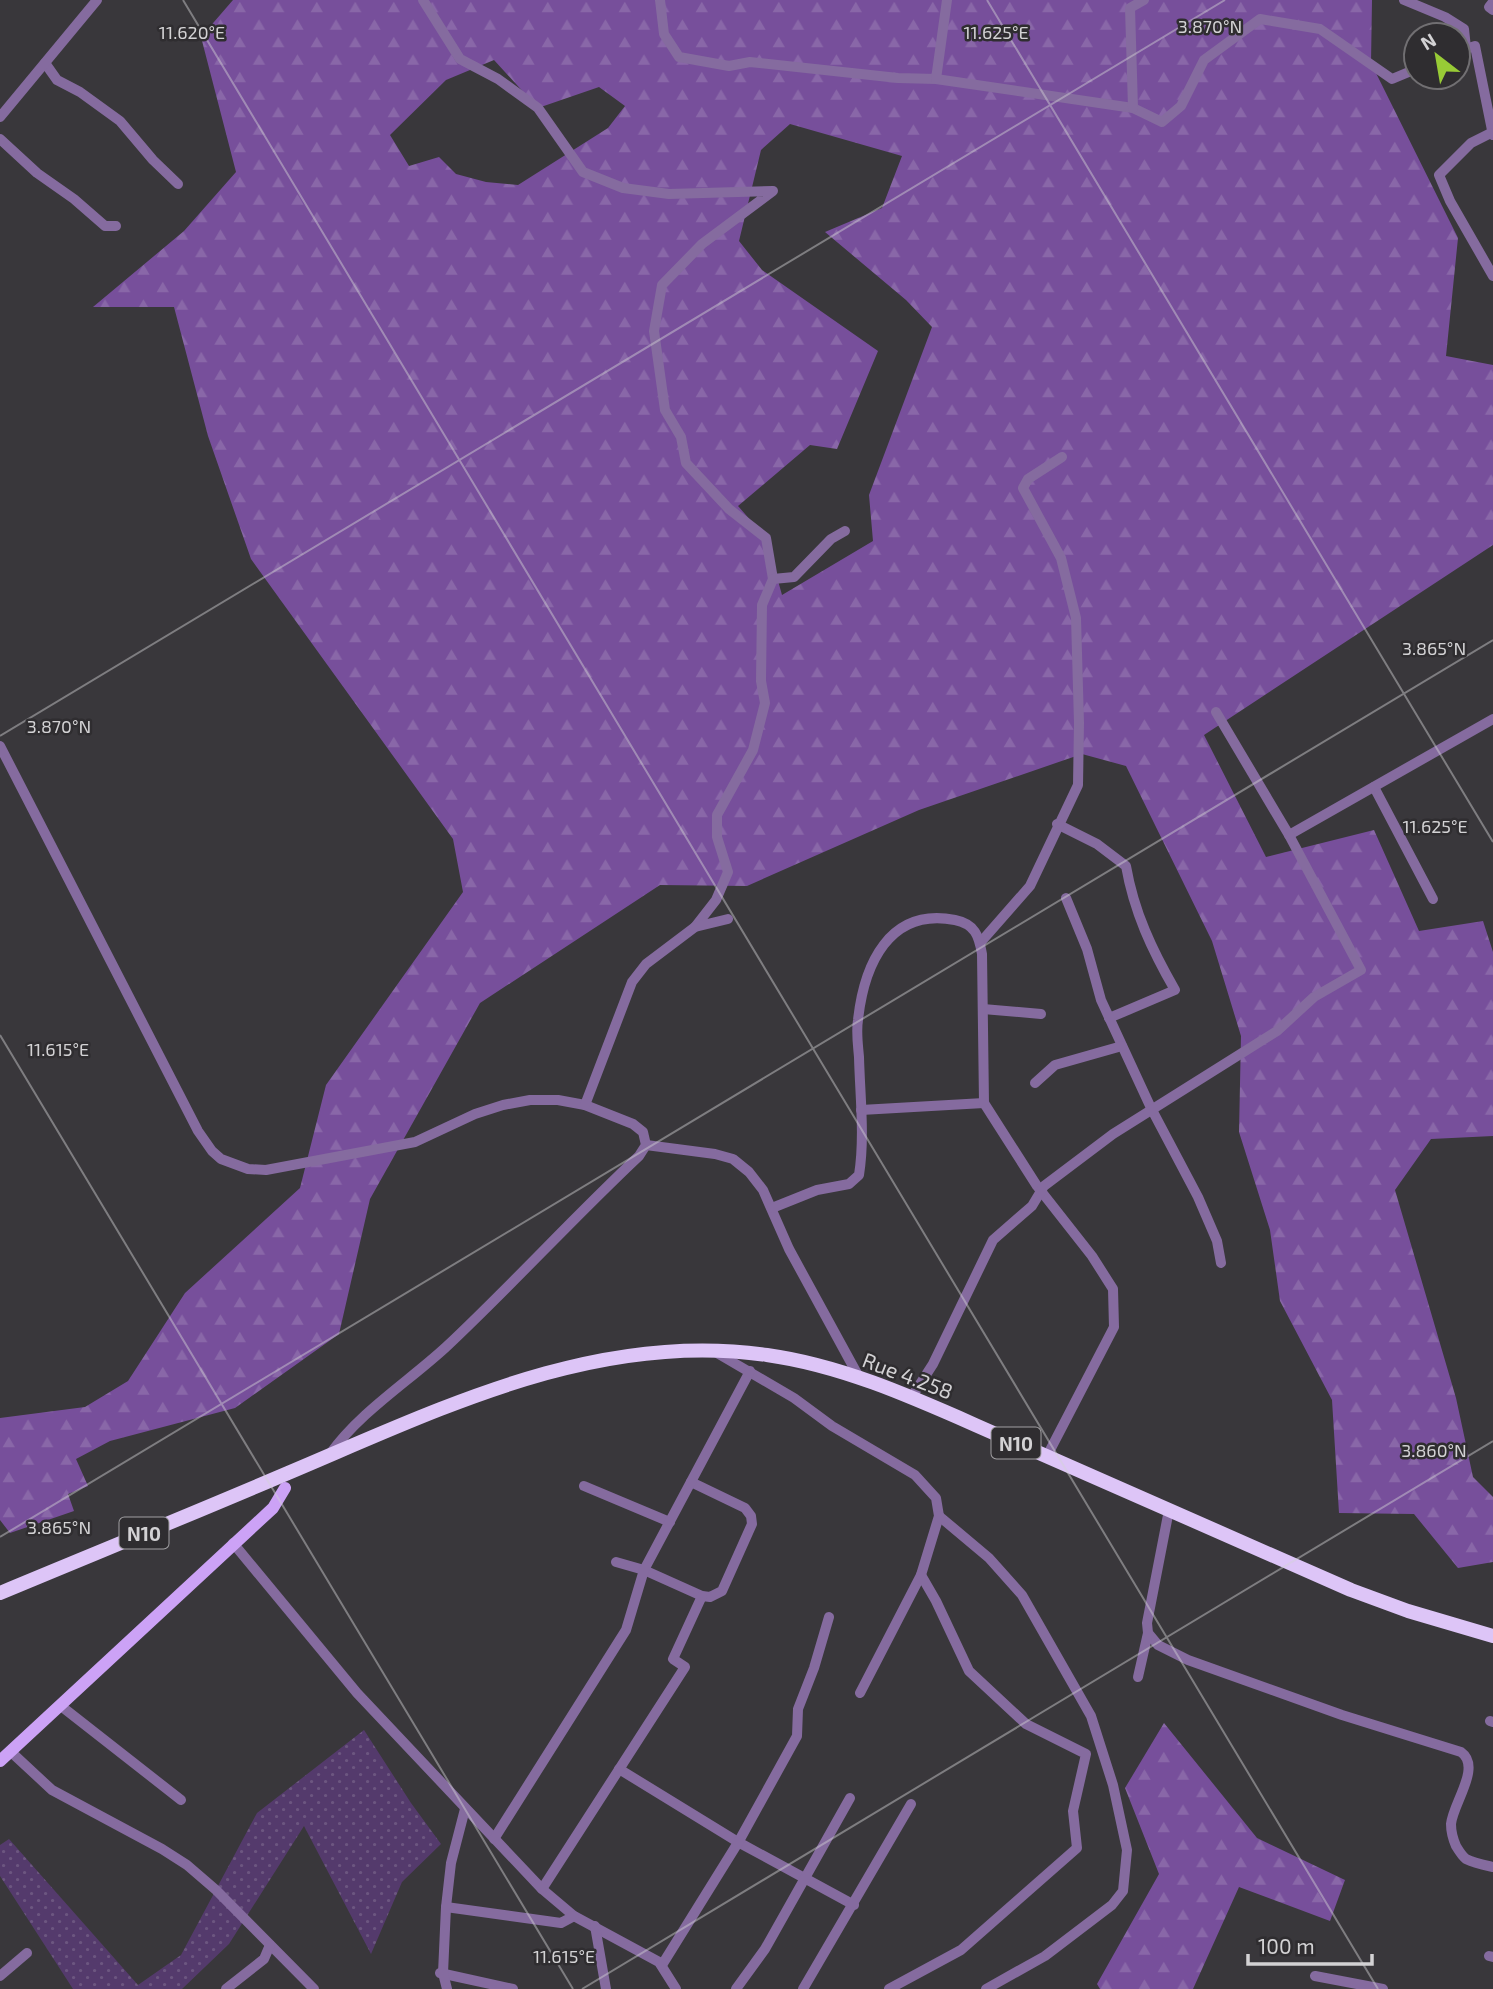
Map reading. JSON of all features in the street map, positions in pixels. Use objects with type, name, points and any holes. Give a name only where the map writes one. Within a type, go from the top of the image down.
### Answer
[{"type":"highway","name":"Rue 4.258","points":[[287,1480],[329,1456],[454,1404],[538,1374],[644,1353],[680,1350],[739,1351],[796,1360],[860,1378],[1047,1456],[1351,1590],[1408,1611],[1493,1636]]},
{"type":"highway","name":"N10","points":[[0,1593],[287,1480]]},
{"type":"main road","points":[[0,1761],[273,1508],[287,1480]]},
{"type":"street","points":[[0,117],[97,0]]},
{"type":"street","points":[[423,0],[460,59],[498,79],[538,108],[583,172],[623,188],[669,194],[773,191],[702,244],[662,285],[654,331],[665,410],[681,437],[686,463],[729,509],[766,538],[773,579],[762,605],[760,669],[765,703],[753,750],[717,815],[718,837],[728,872],[716,900],[695,927],[646,964],[632,982],[585,1105]]},
{"type":"street","points":[[660,0],[664,34],[679,57],[729,66],[750,62],[898,78],[936,79],[1133,108],[1162,122],[1181,106],[1204,60],[1260,19],[1320,29],[1392,79],[1402,75]]},
{"type":"street","points":[[936,79],[947,0]]},
{"type":"street","points":[[1133,108],[1129,8],[1144,0]]},
{"type":"street","points":[[1404,0],[1451,21]]},
{"type":"street","points":[[1493,2],[1489,8],[1493,10]]},
{"type":"street","points":[[1472,47],[1475,46],[1492,134],[1471,143],[1438,175],[1493,276]]},
{"type":"street","points":[[45,63],[57,80],[80,92],[120,121],[153,160],[178,184]]},
{"type":"street","points":[[0,139],[37,173],[74,199],[105,226],[116,226]]},
{"type":"street","points":[[980,943],[1030,886],[1057,824],[1078,785],[1076,618],[1061,558],[1023,488],[1028,479],[1062,457]]},
{"type":"street","points":[[773,579],[794,577],[831,539],[845,531]]},
{"type":"street","points":[[911,1398],[933,1364],[993,1240],[1032,1206],[1040,1191],[1113,1135],[1277,1031],[1314,997],[1361,970],[1289,835],[1216,712]]},
{"type":"street","points":[[1289,835],[1493,719]]},
{"type":"street","points":[[0,746],[198,1131],[221,1159],[248,1169],[266,1170],[415,1142],[475,1114],[530,1100],[558,1100],[585,1105],[633,1124],[643,1132],[646,1145],[639,1156],[577,1214],[450,1343],[348,1430],[329,1456]]},
{"type":"street","points":[[1374,787],[1433,899]]},
{"type":"street","points":[[1057,824],[1097,844],[1126,866],[1139,917],[1153,952],[1175,990],[1109,1018]]},
{"type":"street","points":[[1066,898],[1087,949],[1101,1000],[1152,1110],[1198,1197],[1217,1241],[1221,1263]]},
{"type":"street","points":[[772,1208],[817,1189],[842,1187],[859,1175],[861,1110],[858,1022],[863,990],[883,944],[899,929],[914,921],[940,918],[971,925],[980,943],[984,1103],[1040,1191],[1092,1256],[1113,1289],[1114,1327],[1047,1456]]},
{"type":"street","points":[[695,927],[728,919]]},
{"type":"street","points":[[983,1009],[1041,1014]]},
{"type":"street","points":[[1035,1083],[1055,1065],[1122,1046]]},
{"type":"street","points":[[861,1110],[984,1103]]},
{"type":"street","points":[[646,1145],[715,1154],[733,1159],[749,1172],[772,1208],[789,1249],[860,1378]]},
{"type":"street","points":[[713,1351],[794,1398],[832,1426],[915,1475],[936,1498],[939,1516],[921,1575],[860,1693]]},
{"type":"street","points":[[494,1839],[626,1630],[644,1570],[750,1371]]},
{"type":"street","points":[[616,1562],[644,1570],[702,1596],[717,1596],[722,1591],[752,1524],[751,1516],[745,1508],[691,1482]]},
{"type":"street","points":[[584,1486],[670,1521]]},
{"type":"street","points":[[1138,1677],[1169,1510]]},
{"type":"street","points":[[939,1516],[989,1558],[1022,1595],[1091,1716],[1113,1785],[1127,1850],[1123,1891],[1112,1905],[1045,1956],[986,1989]]},
{"type":"street","points":[[233,1543],[357,1693],[542,1889],[574,1916],[659,1962],[676,1989]]},
{"type":"street","points":[[889,1989],[961,1950],[1077,1848],[1073,1811],[1086,1754],[1026,1724],[969,1671],[921,1575]]},
{"type":"street","points":[[542,1889],[685,1667],[673,1659],[702,1596]]},
{"type":"street","points":[[662,1965],[738,1842],[797,1736],[798,1709],[829,1617]]},
{"type":"street","points":[[1148,1633],[1158,1645],[1188,1660],[1342,1715],[1461,1752],[1468,1760],[1469,1770],[1451,1824],[1452,1835],[1457,1848],[1466,1858],[1493,1867]]},
{"type":"street","points":[[61,1706],[181,1800]]},
{"type":"street","points":[[10,1751],[52,1790],[187,1865],[216,1890],[314,1989]]},
{"type":"street","points":[[619,1769],[738,1842],[854,1905]]},
{"type":"street","points":[[736,1989],[765,1949],[850,1798]]},
{"type":"street","points":[[803,1989],[911,1804]]},
{"type":"street","points":[[447,1989],[442,1973],[446,1907],[451,1863],[465,1809]]},
{"type":"street","points":[[446,1907],[561,1923],[574,1916]]},
{"type":"street","points":[[595,1926],[606,1989]]},
{"type":"street","points":[[226,1989],[264,1959],[270,1945]]},
{"type":"street","points":[[0,1976],[27,1954]]},
{"type":"street","points":[[442,1973],[513,1989]]},
{"type":"street","points":[[1315,1976],[1383,1989]]},
{"type":"shaded area","points":[[364,1730],[441,1844],[402,1882],[371,1954],[304,1826],[229,1944],[182,1989],[73,1989],[0,1876],[0,1845],[9,1839],[138,1985],[181,1955],[257,1813]]},
{"type":"green space","points":[[233,0],[1372,0],[1371,63],[1458,238],[1446,356],[1493,365],[1493,545],[1204,735],[1266,857],[1374,830],[1419,931],[1483,921],[1493,952],[1493,1136],[1431,1139],[1395,1190],[1456,1398],[1473,1477],[1493,1497],[1493,1562],[1458,1568],[1414,1514],[1339,1513],[1332,1400],[1280,1301],[1270,1230],[1239,1132],[1241,1036],[1212,941],[1126,766],[1082,754],[919,810],[747,886],[660,885],[480,1003],[370,1199],[339,1334],[235,1408],[110,1441],[76,1459],[88,1486],[68,1494],[74,1511],[10,1533],[0,1520],[0,1418],[85,1407],[128,1381],[185,1293],[300,1188],[326,1085],[463,892],[453,839],[251,559],[208,436],[174,307],[93,307],[184,231],[236,172],[201,37]],"holes":[[[494,60],[538,108],[599,87],[625,106],[608,128],[518,185],[486,182],[456,174],[439,157],[409,166],[390,135],[446,80]],[[790,124],[902,156],[882,208],[825,232],[906,300],[932,327],[869,495],[873,541],[782,595],[766,538],[738,506],[810,445],[837,449],[878,351],[762,270],[739,241],[761,150]]]},
{"type":"green space","points":[[1164,1723],[1257,1838],[1345,1880],[1330,1921],[1239,1887],[1193,1989],[1100,1989],[1097,1984],[1159,1874],[1125,1788]]}]
